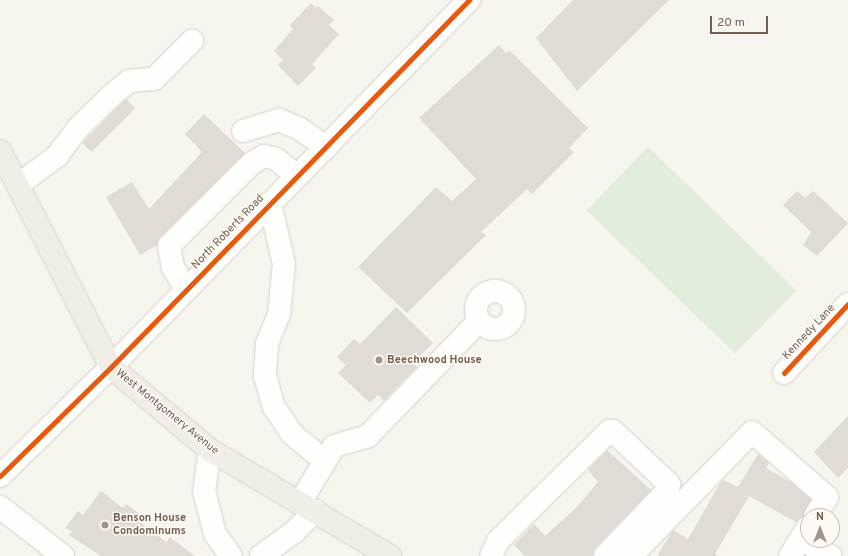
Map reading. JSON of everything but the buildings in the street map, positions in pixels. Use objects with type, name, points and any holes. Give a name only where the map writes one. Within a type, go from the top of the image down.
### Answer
[{"type":"main road","name":"West Montgomery Avenue","points":[[0,151],[111,367],[210,450],[307,507],[367,550],[390,556]]},
{"type":"street","name":"North Roberts Road","points":[[0,476],[111,367],[469,0]]},
{"type":"street","points":[[18,185],[57,156],[78,128],[112,95],[129,81],[154,79],[192,41]]},
{"type":"street","points":[[243,131],[279,120],[300,129],[326,147]]},
{"type":"street","points":[[186,289],[172,267],[169,246],[252,163],[264,156],[276,159],[297,176]]},
{"type":"street","points":[[270,204],[284,264],[279,314],[267,344],[265,376],[274,407],[292,434],[325,461]]},
{"type":"street","name":"Kennedy Lane","points":[[784,373],[848,304]]},
{"type":"street","points":[[261,556],[294,532],[307,507],[325,461],[334,446],[368,436],[479,321]]},
{"type":"street","points":[[492,556],[498,541],[609,432],[613,431],[669,484],[668,490],[605,556]]},
{"type":"street","points":[[631,556],[752,432],[827,497],[820,508]]},
{"type":"street","points":[[210,450],[204,490],[215,534],[231,556]]},
{"type":"street","points":[[0,507],[63,556]]},
{"type":"street","points":[[799,541],[831,556]]},
{"type":"green space","points":[[648,147],[796,290],[735,353],[587,210]]},
{"type":"cycle path","points":[[0,476],[111,367],[469,0]]},
{"type":"cycle path","points":[[784,373],[848,304]]},
{"type":"place","name":"Beechwood House","points":[[379,360]]},
{"type":"place","name":"Benson House Condominums","points":[[105,525]]}]
